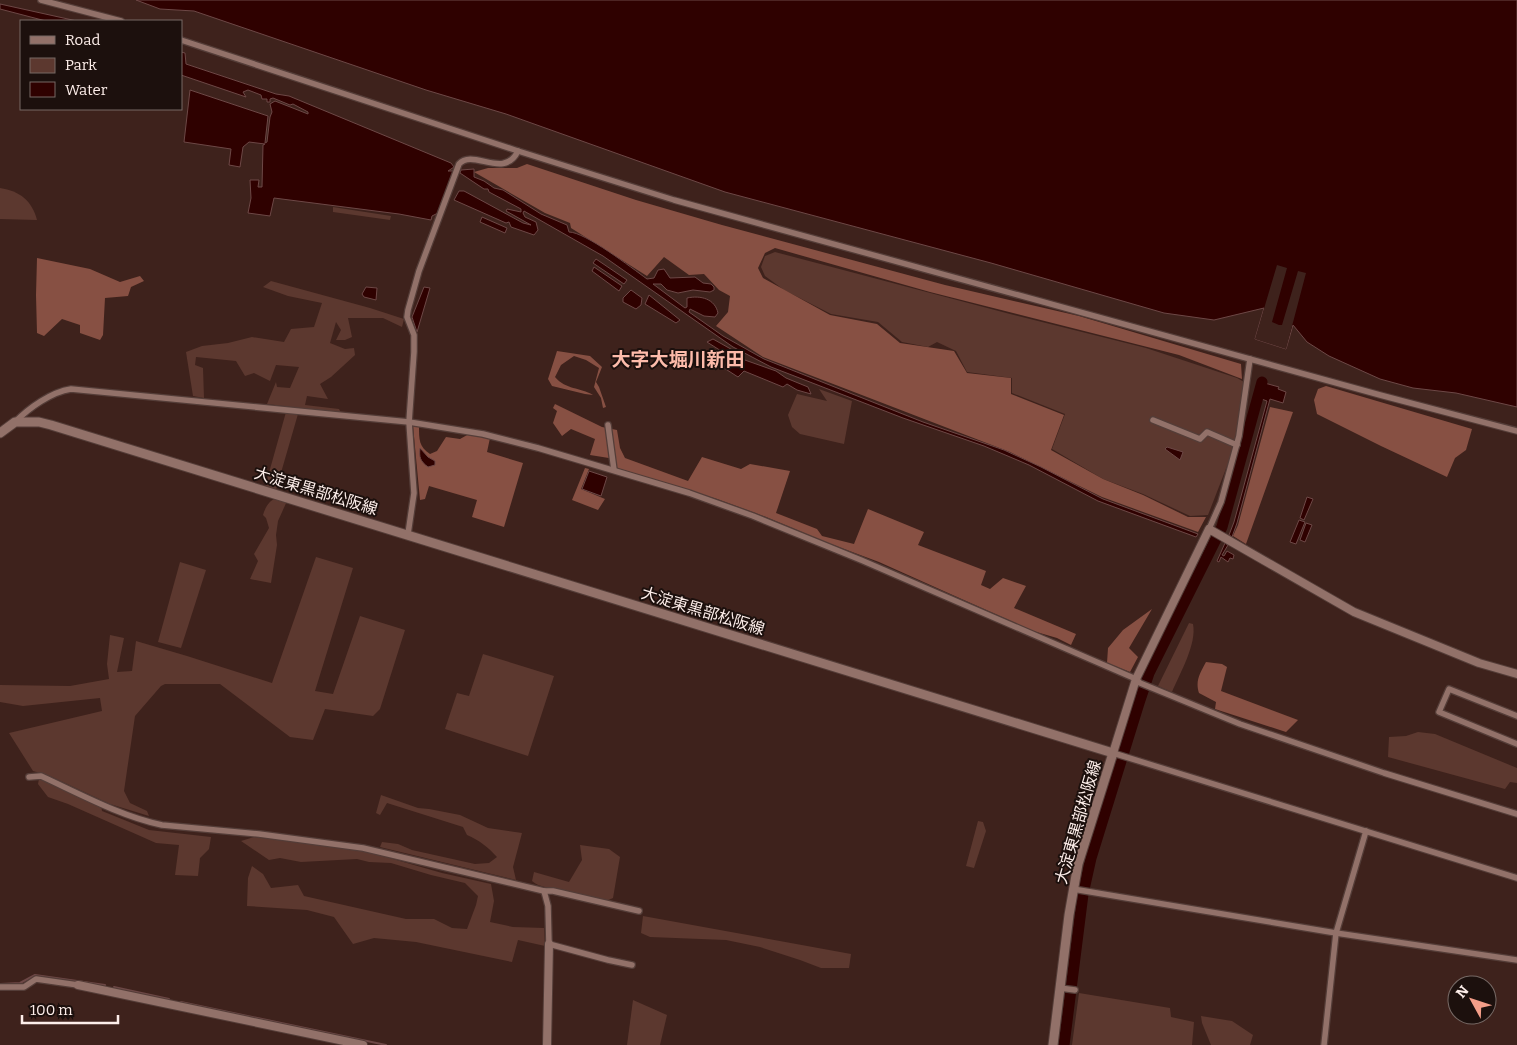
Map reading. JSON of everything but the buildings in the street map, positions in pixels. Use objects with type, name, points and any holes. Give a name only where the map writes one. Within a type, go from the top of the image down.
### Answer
[{"type":"main road","points":[[0,433],[15,422]]},
{"type":"main road","name":"大淀東黒部松阪線","points":[[15,422],[39,422],[50,425],[1115,753],[1078,864],[1053,1045]]},
{"type":"street","points":[[41,0],[117,20]]},
{"type":"street","points":[[182,40],[518,151],[674,200],[1517,431]]},
{"type":"street","points":[[408,534],[414,493],[409,422],[414,342],[407,317],[419,271],[459,164],[466,159],[472,159],[498,164],[512,160],[518,151]]},
{"type":"street","points":[[1250,359],[1237,446],[1221,502],[1210,530],[1138,681],[1115,753],[1517,878]]},
{"type":"street","points":[[15,422],[23,414],[59,392],[71,389],[409,422],[483,434],[690,493],[861,560],[1148,686],[1249,727],[1384,773],[1517,814]]},
{"type":"street","points":[[1153,420],[1200,439],[1207,432],[1237,446]]},
{"type":"street","points":[[608,425],[614,470]]},
{"type":"street","points":[[1210,530],[1354,612],[1479,663],[1517,674]]},
{"type":"street","points":[[1517,716],[1449,689],[1439,712],[1517,744]]},
{"type":"street","points":[[29,777],[40,776],[125,814],[149,822],[363,848],[544,891],[553,891],[639,911]]},
{"type":"street","points":[[1324,1045],[1336,933],[1366,831]]},
{"type":"street","points":[[1075,889],[1336,933],[1517,960]]},
{"type":"street","points":[[544,891],[548,906],[547,1045]]},
{"type":"street","points":[[548,944],[632,965]]},
{"type":"street","points":[[0,987],[24,987],[36,979],[78,985],[363,1045]]},
{"type":"street","points":[[1062,988],[1075,990]]},
{"type":"green space","points":[[0,188],[19,194],[24,198],[32,207],[37,220],[0,219]]},
{"type":"green space","points":[[333,207],[391,216],[390,220],[333,212]]},
{"type":"green space","points":[[775,252],[1146,348],[1244,382],[1234,448],[1208,515],[1190,516],[1143,494],[1103,479],[1052,449],[1065,414],[1012,393],[1012,378],[967,372],[956,351],[937,342],[928,347],[902,342],[878,322],[831,314],[784,290],[765,276],[761,267],[765,256]]},
{"type":"green space","points":[[271,281],[404,319],[402,327],[383,318],[348,318],[352,337],[345,340],[336,340],[341,330],[336,322],[330,343],[345,349],[354,348],[355,355],[331,377],[320,384],[328,399],[307,396],[305,405],[339,409],[341,413],[267,404],[276,382],[277,387],[290,388],[299,367],[276,365],[270,381],[254,373],[245,376],[236,361],[196,357],[195,365],[203,368],[204,398],[193,396],[186,352],[202,346],[228,343],[252,337],[284,342],[291,329],[314,327],[322,303],[288,296],[263,287]]},
{"type":"green space","points":[[819,389],[852,401],[844,444],[800,434],[792,427],[788,415],[797,394],[827,401]]},
{"type":"green space","points":[[286,412],[327,417],[298,414],[276,490],[265,487]]},
{"type":"green space","points":[[277,498],[287,501],[278,521],[277,545],[271,583],[250,579],[258,561],[254,554],[269,528],[263,515],[264,512],[270,502]]},
{"type":"green space","points":[[316,557],[353,568],[315,691],[333,694],[360,616],[405,630],[380,709],[373,716],[325,709],[313,740],[290,737],[220,684],[165,684],[161,686],[135,716],[124,791],[130,803],[147,811],[149,816],[110,804],[50,776],[33,771],[9,733],[102,711],[100,698],[23,706],[0,702],[0,685],[70,686],[109,679],[107,664],[110,635],[124,638],[117,672],[132,671],[136,641],[272,683]]},
{"type":"green space","points":[[180,562],[206,570],[181,648],[158,642]]},
{"type":"green space","points":[[1189,623],[1193,624],[1193,640],[1172,692],[1158,686]]},
{"type":"green space","points":[[483,654],[554,676],[528,756],[445,729],[457,693],[469,696]]},
{"type":"green space","points":[[1418,732],[1435,734],[1517,768],[1517,783],[1510,782],[1505,789],[1388,757],[1389,737],[1406,736]]},
{"type":"green space","points":[[39,779],[101,805],[102,811],[149,830],[211,837],[209,849],[200,858],[198,876],[175,875],[179,845],[156,843],[48,797],[38,784]]},
{"type":"green space","points":[[381,795],[418,808],[460,815],[488,828],[522,833],[513,867],[516,880],[380,847],[382,842],[398,844],[412,850],[475,864],[489,863],[497,857],[483,844],[467,835],[463,827],[387,803],[380,815],[376,813]]},
{"type":"green space","points":[[978,821],[983,822],[986,831],[974,868],[966,866]]},
{"type":"green space","points":[[254,837],[365,851],[442,873],[491,884],[494,901],[490,922],[513,927],[544,928],[545,946],[518,940],[512,962],[416,942],[374,938],[353,944],[334,917],[307,910],[247,906],[248,878],[252,866],[263,874],[271,888],[298,885],[304,896],[406,919],[434,919],[452,928],[467,929],[478,896],[465,883],[391,863],[369,862],[357,859],[301,862],[280,858],[269,860],[241,841]]},
{"type":"green space","points":[[580,845],[609,849],[620,857],[613,898],[606,901],[541,886],[532,881],[534,872],[569,882],[582,860]]},
{"type":"green space","points":[[643,916],[851,954],[849,968],[821,968],[760,947],[726,940],[650,937],[641,933]]},
{"type":"green space","points":[[1079,993],[1170,1008],[1171,1017],[1194,1022],[1192,1045],[1072,1045]]},
{"type":"green space","points":[[633,1000],[667,1015],[660,1045],[627,1045]]},
{"type":"green space","points":[[1201,1016],[1232,1021],[1253,1035],[1250,1045],[1211,1045]]},
{"type":"shaded area","points":[[527,164],[636,200],[722,225],[945,285],[1079,316],[1241,364],[1242,379],[1179,355],[930,292],[775,248],[765,253],[758,268],[763,278],[830,315],[877,324],[900,343],[954,351],[967,373],[1011,378],[1011,394],[1064,415],[1051,450],[1103,479],[1143,495],[1188,517],[1206,517],[1198,532],[1102,497],[1010,452],[763,357],[716,326],[728,312],[730,296],[719,290],[704,274],[689,275],[664,257],[647,276],[571,228],[570,223],[545,213],[474,172],[488,168],[517,168]]},
{"type":"shaded area","points":[[37,258],[90,269],[120,282],[140,276],[144,281],[131,287],[128,296],[105,298],[103,335],[100,340],[80,333],[80,325],[62,319],[44,336],[37,333]]},
{"type":"shaded area","points":[[557,351],[590,356],[602,367],[596,382],[606,407],[603,408],[601,398],[594,387],[599,368],[586,360],[574,356],[561,365],[555,377],[568,386],[593,395],[552,386],[548,379]]},
{"type":"shaded area","points":[[1326,386],[1472,429],[1466,450],[1455,458],[1447,477],[1317,414],[1314,400],[1318,389]]},
{"type":"shaded area","points":[[555,404],[602,427],[617,430],[620,448],[625,458],[688,481],[702,457],[741,469],[750,464],[790,471],[776,513],[817,529],[822,536],[854,544],[868,509],[924,532],[918,545],[986,571],[981,585],[990,589],[1003,578],[1026,586],[1014,608],[1076,634],[1071,645],[1057,638],[1033,631],[879,562],[766,517],[717,499],[617,468],[615,459],[590,455],[595,439],[571,429],[562,436],[553,423],[557,411],[553,408]]},
{"type":"shaded area","points":[[1270,407],[1293,412],[1246,544],[1233,536],[1238,525]]},
{"type":"shaded area","points":[[413,426],[419,427],[420,442],[430,454],[437,451],[446,437],[460,439],[469,434],[490,438],[487,452],[523,463],[504,527],[472,517],[477,500],[429,486],[425,499],[420,500]]},
{"type":"shaded area","points":[[585,468],[589,469],[581,489],[605,499],[598,510],[572,500]]},
{"type":"shaded area","points":[[1152,609],[1129,648],[1138,657],[1130,672],[1107,663],[1108,648],[1123,630]]},
{"type":"shaded area","points":[[1206,662],[1222,664],[1227,667],[1221,691],[1298,720],[1286,732],[1215,709],[1216,702],[1199,693],[1198,689],[1199,677]]},
{"type":"water","points":[[136,0],[1517,0],[1517,407],[1456,393],[1413,388],[1380,379],[1329,356],[1307,342],[1293,325],[1286,349],[1255,339],[1264,308],[1214,320],[1164,313],[991,263],[725,192],[506,114],[426,90],[194,11],[160,9]]},
{"type":"water","points":[[0,4],[72,20],[42,20],[0,9]]},
{"type":"water","points":[[182,52],[185,53],[186,64],[276,94],[289,96],[451,163],[454,167],[448,171],[454,171],[438,213],[432,216],[431,220],[399,214],[274,198],[270,216],[248,213],[251,198],[250,180],[259,180],[258,187],[262,187],[263,145],[265,144],[249,142],[243,147],[240,167],[229,165],[231,149],[184,142],[190,90],[268,116],[265,143],[267,142],[272,112],[270,104],[275,101],[308,114],[308,112],[293,104],[290,105],[273,98],[270,99],[270,102],[267,102],[267,99],[262,99],[261,95],[248,90],[243,92],[246,97],[182,75]]},
{"type":"water","points":[[474,169],[474,177],[494,188],[503,190],[541,214],[567,225],[569,232],[597,244],[647,279],[654,278],[658,270],[664,269],[670,278],[695,277],[703,283],[711,284],[714,290],[710,292],[693,290],[678,293],[667,290],[661,284],[653,284],[685,308],[687,307],[687,298],[697,297],[711,301],[718,313],[715,317],[704,316],[690,309],[689,312],[723,336],[764,359],[923,422],[1004,450],[1103,499],[1198,534],[1196,537],[1098,501],[1029,465],[984,446],[903,418],[771,367],[733,347],[603,256],[524,211],[525,217],[536,222],[538,230],[534,235],[511,227],[509,222],[506,223],[454,200],[459,191],[464,191],[523,223],[531,225],[506,211],[507,209],[521,212],[521,209],[489,192],[488,189],[484,189],[460,173],[461,170]]},
{"type":"water","points":[[482,217],[507,228],[505,233],[480,222]]},
{"type":"water","points":[[596,259],[627,280],[624,284],[593,263]]},
{"type":"water","points":[[594,267],[622,286],[619,291],[592,271]]},
{"type":"water","points":[[366,287],[377,288],[376,300],[364,297],[362,294]]},
{"type":"water","points":[[424,287],[430,288],[417,332],[412,317]]},
{"type":"water","points":[[631,290],[642,298],[641,305],[636,309],[623,302],[623,298]]},
{"type":"water","points":[[649,295],[680,320],[676,323],[645,304]]},
{"type":"water","points":[[713,339],[745,357],[742,359],[776,371],[786,378],[808,387],[811,394],[797,390],[787,384],[783,387],[744,371],[738,377],[724,368],[729,356],[707,342]]},
{"type":"water","points":[[1261,382],[1279,387],[1278,389],[1286,392],[1283,403],[1270,399],[1232,537],[1229,535],[1267,401],[1256,397]]},
{"type":"water","points":[[1167,447],[1183,452],[1180,460],[1165,449]]},
{"type":"water","points":[[420,448],[428,457],[435,461],[435,465],[428,467],[423,463],[420,456]]},
{"type":"water","points":[[589,471],[607,477],[601,496],[582,489]]},
{"type":"water","points":[[1307,497],[1313,499],[1304,520],[1300,518]]},
{"type":"water","points":[[1299,520],[1305,522],[1296,544],[1290,542]]},
{"type":"water","points":[[1306,523],[1312,525],[1305,542],[1300,540]]},
{"type":"water","points":[[1225,543],[1228,545],[1222,555],[1224,556],[1227,551],[1234,555],[1233,559],[1230,558],[1228,562],[1221,557],[1219,562],[1217,561]]},
{"type":"pier","points":[[1277,265],[1287,268],[1272,322],[1279,325],[1282,325],[1298,271],[1306,273],[1286,349],[1255,339]]},
{"type":"waterway","points":[[1064,1045],[1083,894],[1091,858],[1149,673],[1222,527],[1262,382]]},
{"type":"waterway","points":[[0,984],[20,983],[35,975],[105,985]]},
{"type":"waterway","points":[[114,987],[169,999]]},
{"type":"waterway","points":[[181,1002],[386,1045]]},
{"type":"district","name":"大字大堀川新田","points":[[678,359]]}]
